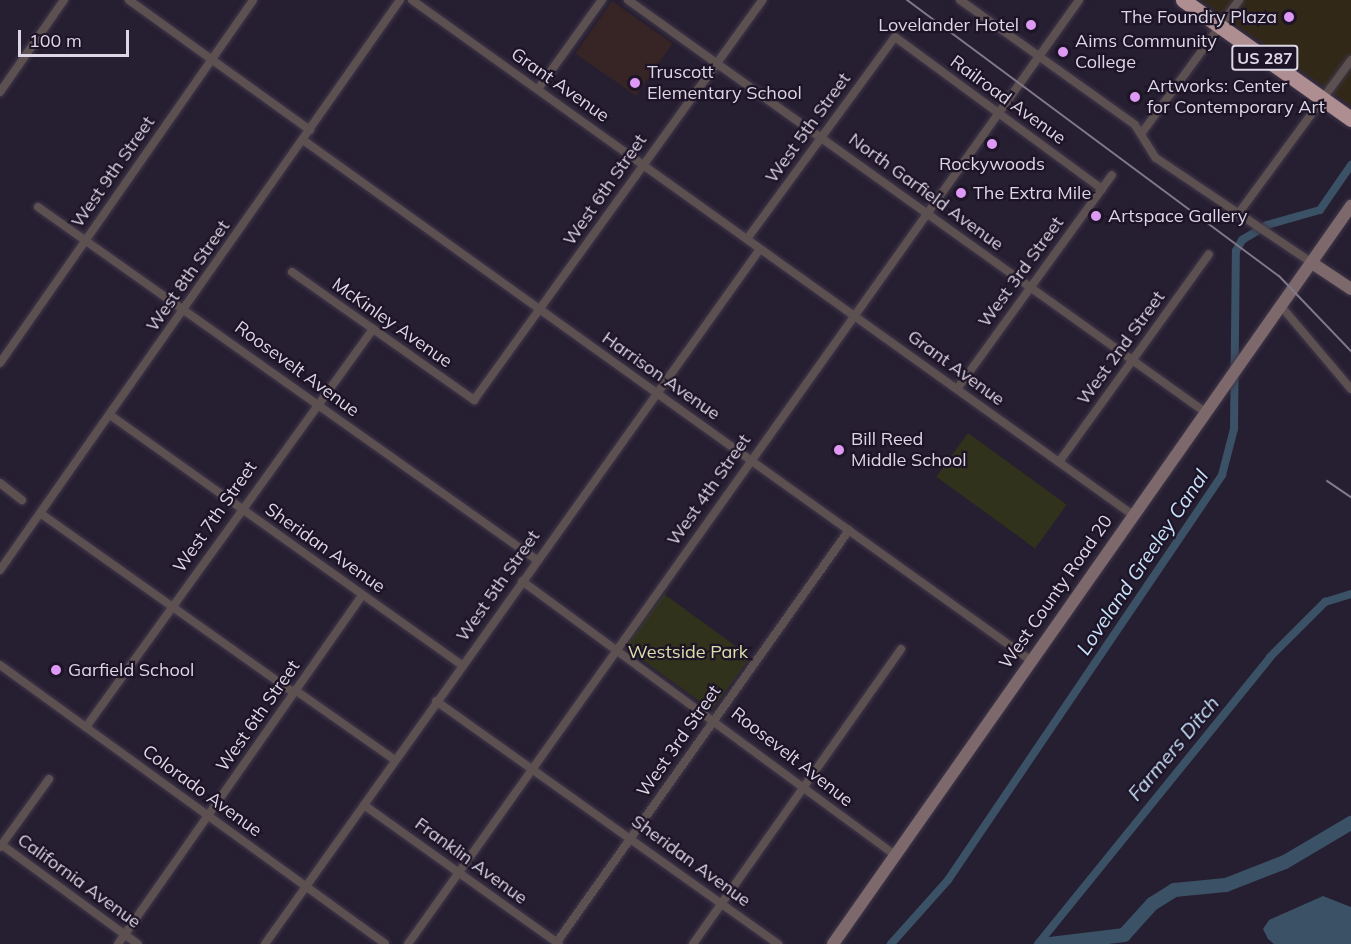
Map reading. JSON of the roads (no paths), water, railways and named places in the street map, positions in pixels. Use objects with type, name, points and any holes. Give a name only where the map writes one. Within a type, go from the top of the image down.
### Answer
[{"type":"highway","name":"US 287","points":[[1183,0],[1351,119]]},
{"type":"main road","name":"West County Road 20","points":[[833,944],[1245,353],[1351,206]]},
{"type":"main road","points":[[1312,263],[1351,289]]},
{"type":"street","points":[[0,92],[64,0]]},
{"type":"street","points":[[129,0],[310,130]]},
{"type":"street","name":"West 9th Street","points":[[0,363],[253,0]]},
{"type":"street","name":"West 8th Street","points":[[0,570],[400,0]]},
{"type":"street","name":"Grant Avenue","points":[[412,0],[1132,515]]},
{"type":"street","points":[[538,89],[602,0]]},
{"type":"street","name":"North Garfield Avenue","points":[[628,0],[1205,412]]},
{"type":"street","name":"West 6th Street","points":[[474,400],[762,0]]},
{"type":"street","points":[[960,0],[1039,56],[1141,134],[1156,158],[1270,237],[1312,263]]},
{"type":"street","name":"West 4th Street","points":[[408,944],[852,314],[1080,0]]},
{"type":"street","points":[[1141,134],[1239,0]]},
{"type":"street","name":"Railroad Avenue","points":[[895,37],[1102,189]]},
{"type":"street","name":"West 5th Street","points":[[747,240],[895,37]]},
{"type":"street","points":[[1238,214],[1351,60]]},
{"type":"street","name":"Harrison Avenue","points":[[303,140],[656,395],[752,458],[1030,660]]},
{"type":"street","name":"West 3rd Street","points":[[957,389],[1112,175]]},
{"type":"street","name":"Roosevelt Avenue","points":[[38,207],[537,560]]},
{"type":"street","name":"West 5th Street","points":[[265,944],[760,249]]},
{"type":"street","name":"West 2nd Street","points":[[1059,462],[1209,254]]},
{"type":"street","name":"McKinley Avenue","points":[[292,272],[474,400]]},
{"type":"street","points":[[1280,305],[1351,389]]},
{"type":"street","name":"West 7th Street","points":[[86,727],[171,606],[373,329]]},
{"type":"street","name":"Sheridan Avenue","points":[[110,415],[462,665]]},
{"type":"street","points":[[0,483],[22,500]]},
{"type":"street","points":[[40,513],[395,760]]},
{"type":"street","name":"West 3rd Street","points":[[558,943],[849,530]]},
{"type":"street","name":"Roosevelt Avenue","points":[[522,581],[715,718],[895,855]]},
{"type":"street","name":"West 6th Street","points":[[118,944],[362,595]]},
{"type":"street","points":[[693,944],[901,649]]},
{"type":"street","name":"Colorado Avenue","points":[[0,665],[385,944]]},
{"type":"street","name":"Sheridan Avenue","points":[[436,701],[778,944]]},
{"type":"street","points":[[1,846],[49,778]]},
{"type":"street","name":"Franklin Avenue","points":[[364,804],[558,943]]},
{"type":"street","name":"California Avenue","points":[[1,846],[138,944]]},
{"type":"water","points":[[1323,896],[1351,907],[1351,944],[1274,944],[1268,939],[1263,929],[1269,920]]},
{"type":"waterway","name":"Loveland Greeley Canal","points":[[891,944],[948,880],[1222,475],[1234,429],[1236,251],[1242,240],[1267,225],[1320,210],[1351,165]]},
{"type":"waterway","name":"Farmers Ditch","points":[[1038,944],[1270,657],[1325,602],[1351,594]]},
{"type":"waterway","points":[[1050,944],[1124,935],[1152,904],[1174,890],[1226,885],[1285,862],[1351,823]]},
{"type":"railway","points":[[907,0],[1279,276],[1351,351]]},
{"type":"railway","points":[[1327,481],[1351,497]]},
{"type":"place","name":"The Foundry Plaza","points":[[1289,17]]},
{"type":"place","name":"Lovelander Hotel","points":[[1031,25]]},
{"type":"place","name":"Aims Community College","points":[[1063,52]]},
{"type":"place","name":"Truscott Elementary School","points":[[635,83]]},
{"type":"place","name":"Artworks: Center for Contemporary Art","points":[[1135,97]]},
{"type":"place","name":"Rockywoods","points":[[992,144]]},
{"type":"place","name":"The Extra Mile","points":[[961,193]]},
{"type":"place","name":"Artspace Gallery","points":[[1096,216]]},
{"type":"place","name":"Bill Reed Middle School","points":[[839,450]]},
{"type":"place","name":"Garfield School","points":[[56,670]]},
{"type":"park label","name":"Westside Park","points":[[688,652]]}]
